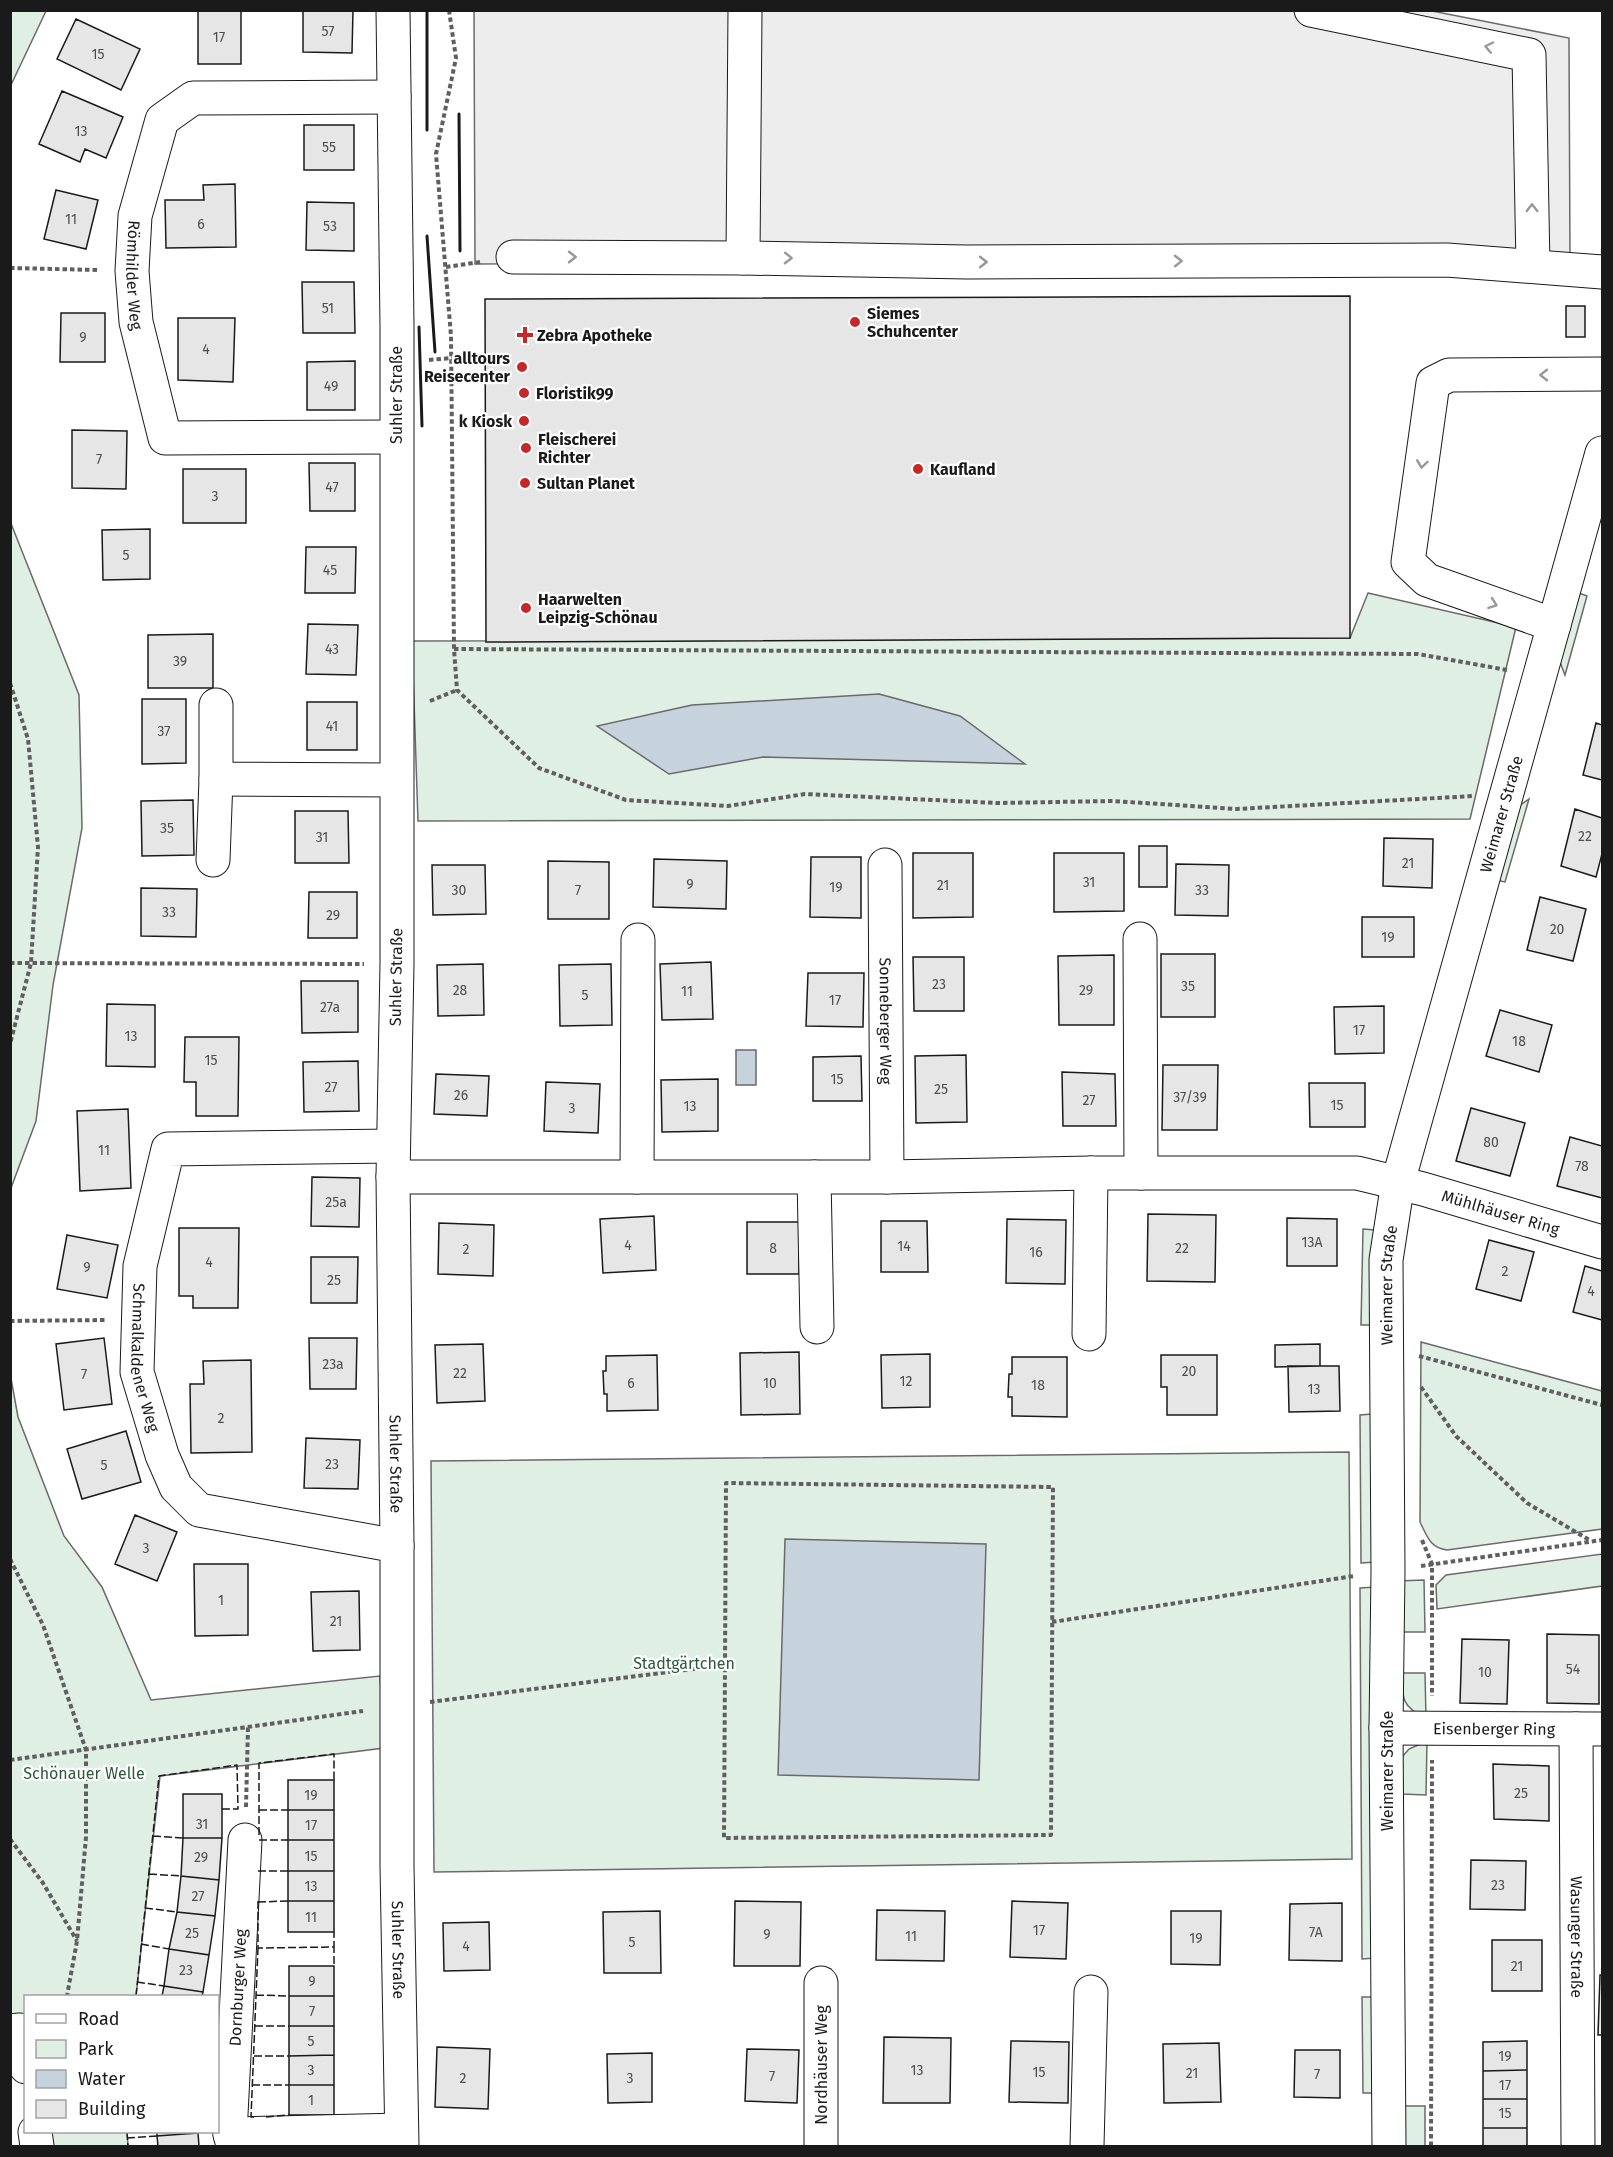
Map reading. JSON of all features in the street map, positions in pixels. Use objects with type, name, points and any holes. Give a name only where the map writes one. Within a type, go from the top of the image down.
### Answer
[{"type":"street","name":"Suhler Straße","points":[[393,10],[397,326],[397,964],[393,1162],[401,2138]]},
{"type":"street","points":[[743,258],[745,10]]},
{"type":"street","points":[[1311,10],[1529,55],[1533,266]]},
{"type":"street","name":"Römhilder Weg","points":[[394,97],[193,98],[162,120],[135,216],[132,271],[136,322],[165,438],[396,437]]},
{"type":"street","points":[[513,257],[967,262],[1447,260],[1602,272]]},
{"type":"street","points":[[1554,625],[1427,580],[1408,562],[1433,383],[1449,375],[1602,374]]},
{"type":"street","name":"Weimarer Straße","points":[[1389,2146],[1386,1260],[1398,1182],[1602,458]]},
{"type":"street","points":[[213,860],[216,705]]},
{"type":"street","points":[[216,779],[396,780]]},
{"type":"street","name":"Sonneberger Weg","points":[[885,865],[886,1177]]},
{"type":"street","points":[[1140,939],[1141,1173]]},
{"type":"street","points":[[637,1177],[638,940]]},
{"type":"street","name":"Schmalkaldener Weg","points":[[393,1162],[168,1149],[140,1266],[137,1372],[162,1455],[176,1487],[199,1510],[397,1546]]},
{"type":"street","points":[[393,1162],[637,1177],[1357,1173],[1398,1182]]},
{"type":"street","points":[[1089,1334],[1090,1173]]},
{"type":"street","points":[[814,1177],[817,1328]]},
{"type":"street","name":"Mühlhäuser Ring","points":[[1398,1182],[1602,1242]]},
{"type":"street","name":"Eisenberger Ring","points":[[1386,1728],[1589,1729]]},
{"type":"street","name":"Wasunger Straße","points":[[1578,2146],[1589,2061],[1589,1729]]},
{"type":"street","name":"Dornburger Weg","points":[[245,1840],[232,2140],[401,2138]]},
{"type":"street","name":"Nordhäuser Weg","points":[[821,1983],[821,2146]]},
{"type":"street","points":[[1087,2146],[1091,1992]]},
{"type":"street","points":[[10,2031],[20,2030],[24,2055]]},
{"type":"path","points":[[449,10],[456,58],[436,154],[451,336],[454,649],[457,690],[539,768],[626,800],[728,806],[805,794],[998,803],[1113,801],[1237,809],[1506,794]]},
{"type":"path","points":[[10,268],[132,271]]},
{"type":"path","points":[[454,649],[1418,654],[1539,676]]},
{"type":"path","points":[[10,683],[28,739],[38,847],[31,963],[10,1044]]},
{"type":"path","points":[[10,963],[397,964]]},
{"type":"path","points":[[10,1321],[138,1319]]},
{"type":"path","points":[[1415,1363],[1415,1355],[1602,1405]]},
{"type":"path","points":[[1415,1379],[1456,1436],[1527,1503],[1592,1541]]},
{"type":"path","points":[[726,1483],[1053,1487],[1051,1835],[724,1838],[725,1665],[726,1483]]},
{"type":"path","points":[[1419,1532],[1432,1564],[1431,2146]]},
{"type":"path","points":[[1052,1622],[1602,1539]]},
{"type":"path","points":[[10,1558],[43,1625],[86,1750],[86,1837],[77,1941],[67,1995]]},
{"type":"path","points":[[10,1760],[396,1706],[725,1665]]},
{"type":"path","points":[[245,1840],[248,1727]]},
{"type":"path","points":[[10,1839],[43,1883],[77,1941]]},
{"type":"green space","points":[[10,11],[46,11],[11,85]]},
{"type":"green space","points":[[10,521],[79,695],[82,828],[53,985],[36,1121],[11,1188]]},
{"type":"green space","points":[[1368,593],[1516,627],[1470,819],[418,821],[412,641],[1350,638]]},
{"type":"green space","points":[[1579,593],[1587,596],[1565,675],[1560,662]]},
{"type":"green space","points":[[1529,799],[1505,882],[1495,880],[1519,806]]},
{"type":"green space","points":[[1363,1229],[1375,1230],[1372,1325],[1361,1325]]},
{"type":"green space","points":[[1421,1342],[1602,1391],[1602,1529],[1447,1550],[1433,1544],[1420,1522]]},
{"type":"green space","name":"Schönauer Welle","points":[[10,1373],[18,1417],[64,1536],[102,1587],[151,1700],[380,1676],[384,1748],[160,1776],[136,1995],[24,1995],[24,2017],[10,2019]]},
{"type":"green space","points":[[1372,1414],[1376,1562],[1361,1563],[1360,1415]]},
{"type":"green space","name":"Stadtgärtchen","points":[[1349,1452],[1352,1859],[434,1872],[431,1461]]},
{"type":"green space","points":[[1602,1554],[1602,1586],[1437,1609],[1436,1585],[1446,1575]]},
{"type":"green space","points":[[1424,1580],[1425,1632],[1401,1632],[1397,1581]]},
{"type":"green space","points":[[1376,1587],[1375,1958],[1362,1959],[1360,1588]]},
{"type":"green space","points":[[1402,1673],[1425,1673],[1426,1718],[1407,1705],[1402,1689]]},
{"type":"green space","points":[[1427,1741],[1426,1795],[1402,1794],[1402,1757],[1409,1749]]},
{"type":"green space","points":[[1362,1997],[1374,1997],[1375,2093],[1363,2093]]},
{"type":"green space","points":[[1404,2106],[1425,2106],[1425,2146],[1403,2146]]},
{"type":"green space","points":[[49,2133],[127,2133],[128,2146],[50,2146]]},
{"type":"shaded area","points":[[1427,10],[1569,38],[1570,260],[475,264],[474,11]]},
{"type":"water","points":[[879,694],[960,716],[1025,764],[763,757],[669,774],[597,726],[692,705]]},
{"type":"water","points":[[736,1050],[756,1050],[756,1085],[736,1085]]},
{"type":"water","points":[[785,1539],[986,1544],[979,1780],[778,1775]]},
{"type":"building","points":[[303,10],[353,10],[352,53],[303,52]]},
{"type":"building","points":[[198,11],[241,11],[241,64],[198,64]]},
{"type":"building","points":[[76,19],[140,49],[121,90],[57,59]]},
{"type":"building","points":[[62,91],[123,117],[106,158],[85,149],[80,162],[39,144]]},
{"type":"building","points":[[304,125],[354,125],[354,170],[304,170]]},
{"type":"building","points":[[235,184],[236,247],[166,248],[165,200],[204,200],[203,185]]},
{"type":"building","points":[[56,190],[98,200],[86,249],[44,239]]},
{"type":"building","points":[[307,202],[354,203],[354,251],[306,250]]},
{"type":"building","points":[[302,282],[354,282],[355,333],[303,333]]},
{"type":"building","name":"Kaufland","points":[[1350,296],[1350,638],[486,642],[485,299]]},
{"type":"building","points":[[1566,306],[1585,306],[1585,337],[1566,337]]},
{"type":"building","points":[[61,313],[105,313],[105,362],[60,362]]},
{"type":"building","points":[[178,318],[235,318],[233,382],[178,380]]},
{"type":"building","points":[[355,361],[355,410],[307,410],[307,362]]},
{"type":"building","points":[[72,430],[127,431],[126,489],[72,488]]},
{"type":"building","points":[[309,463],[355,463],[355,511],[310,511]]},
{"type":"building","points":[[183,469],[246,469],[246,523],[183,523]]},
{"type":"building","points":[[150,529],[150,579],[103,580],[102,530]]},
{"type":"building","points":[[306,547],[356,547],[355,593],[305,593]]},
{"type":"building","points":[[308,624],[358,625],[356,675],[306,674]]},
{"type":"building","points":[[213,634],[213,688],[148,688],[148,635]]},
{"type":"building","points":[[142,699],[186,699],[186,763],[142,764]]},
{"type":"building","points":[[307,702],[357,702],[357,750],[307,750]]},
{"type":"building","points":[[1596,723],[1602,725],[1602,780],[1583,775]]},
{"type":"building","points":[[193,800],[194,855],[142,856],[141,801]]},
{"type":"building","points":[[1575,809],[1602,818],[1602,854],[1596,877],[1561,866]]},
{"type":"building","points":[[295,811],[348,811],[349,863],[295,863]]},
{"type":"building","points":[[1384,838],[1433,839],[1432,888],[1383,886]]},
{"type":"building","points":[[1139,846],[1167,846],[1167,887],[1139,887]]},
{"type":"building","points":[[913,853],[973,853],[973,917],[913,918]]},
{"type":"building","points":[[1054,853],[1124,853],[1124,911],[1054,912]]},
{"type":"building","points":[[811,857],[861,857],[861,918],[810,917]]},
{"type":"building","points":[[654,859],[727,861],[726,909],[653,907]]},
{"type":"building","points":[[548,861],[609,862],[609,919],[548,919]]},
{"type":"building","points":[[1176,864],[1229,865],[1228,916],[1175,915]]},
{"type":"building","points":[[432,865],[485,865],[486,914],[433,915]]},
{"type":"building","points":[[141,888],[197,889],[196,937],[141,936]]},
{"type":"building","points":[[309,892],[357,892],[357,938],[308,938]]},
{"type":"building","points":[[1540,897],[1586,909],[1573,961],[1527,950]]},
{"type":"building","points":[[1362,917],[1414,917],[1414,957],[1362,957]]},
{"type":"building","points":[[1161,954],[1215,954],[1215,1017],[1161,1017]]},
{"type":"building","points":[[1114,955],[1114,1025],[1059,1025],[1058,956]]},
{"type":"building","points":[[913,957],[964,957],[964,1011],[914,1011]]},
{"type":"building","points":[[711,962],[713,1019],[662,1020],[660,964]]},
{"type":"building","points":[[483,964],[484,1015],[438,1016],[437,965]]},
{"type":"building","points":[[611,964],[612,1025],[560,1026],[559,965]]},
{"type":"building","points":[[808,973],[864,973],[863,1027],[806,1026]]},
{"type":"building","points":[[301,981],[358,981],[358,1032],[302,1033]]},
{"type":"building","points":[[107,1004],[155,1005],[155,1067],[106,1066]]},
{"type":"building","points":[[1384,1006],[1384,1053],[1335,1054],[1334,1007]]},
{"type":"building","points":[[1500,1010],[1552,1025],[1539,1072],[1486,1056]]},
{"type":"building","points":[[185,1037],[239,1037],[238,1116],[196,1116],[196,1082],[184,1082]]},
{"type":"building","points":[[966,1055],[967,1122],[916,1123],[915,1056]]},
{"type":"building","points":[[861,1056],[862,1101],[813,1101],[813,1057]]},
{"type":"building","points":[[358,1061],[359,1111],[304,1112],[303,1062]]},
{"type":"building","points":[[1163,1065],[1218,1065],[1217,1130],[1162,1130]]},
{"type":"building","points":[[1062,1072],[1115,1074],[1116,1126],[1063,1126]]},
{"type":"building","points":[[436,1074],[489,1076],[487,1116],[434,1114]]},
{"type":"building","points":[[718,1079],[718,1131],[662,1132],[661,1080]]},
{"type":"building","points":[[546,1082],[600,1084],[598,1133],[544,1131]]},
{"type":"building","points":[[1309,1083],[1365,1083],[1365,1127],[1310,1127]]},
{"type":"building","points":[[1471,1108],[1525,1123],[1510,1176],[1456,1161]]},
{"type":"building","points":[[128,1109],[131,1188],[80,1191],[77,1111]]},
{"type":"building","points":[[1570,1137],[1602,1146],[1602,1198],[1557,1186]]},
{"type":"building","points":[[312,1177],[360,1178],[359,1227],[311,1226]]},
{"type":"building","points":[[1148,1214],[1216,1215],[1215,1282],[1147,1281]]},
{"type":"building","points":[[654,1216],[656,1270],[603,1273],[600,1219]]},
{"type":"building","points":[[1287,1218],[1337,1219],[1337,1266],[1287,1266]]},
{"type":"building","points":[[1007,1219],[1066,1220],[1065,1284],[1006,1283]]},
{"type":"building","points":[[881,1221],[927,1221],[928,1272],[881,1272]]},
{"type":"building","points":[[747,1222],[799,1222],[799,1274],[747,1274]]},
{"type":"building","points":[[439,1223],[494,1225],[493,1276],[438,1274]]},
{"type":"building","points":[[179,1228],[239,1228],[238,1308],[193,1308],[193,1296],[179,1296]]},
{"type":"building","points":[[67,1235],[118,1245],[107,1298],[57,1289]]},
{"type":"building","points":[[1489,1240],[1534,1252],[1521,1301],[1476,1289]]},
{"type":"building","points":[[311,1257],[358,1257],[357,1303],[311,1303]]},
{"type":"building","points":[[1585,1266],[1602,1271],[1602,1320],[1573,1312]]},
{"type":"building","points":[[104,1338],[112,1404],[64,1410],[56,1344]]},
{"type":"building","points":[[309,1338],[357,1338],[356,1389],[310,1389]]},
{"type":"building","points":[[483,1344],[485,1401],[437,1403],[435,1345]]},
{"type":"building","points":[[1320,1344],[1320,1366],[1275,1367],[1275,1345]]},
{"type":"building","points":[[799,1352],[800,1414],[741,1415],[740,1353]]},
{"type":"building","points":[[930,1354],[930,1407],[882,1408],[881,1355]]},
{"type":"building","points":[[657,1355],[658,1410],[607,1411],[603,1371],[606,1371],[606,1356]]},
{"type":"building","points":[[1161,1355],[1217,1355],[1217,1415],[1167,1415],[1167,1387],[1161,1387]]},
{"type":"building","points":[[1012,1357],[1067,1357],[1067,1417],[1012,1416],[1012,1397],[1008,1397]]},
{"type":"building","points":[[251,1360],[252,1452],[191,1453],[190,1384],[204,1384],[203,1361]]},
{"type":"building","points":[[1288,1366],[1339,1366],[1340,1411],[1289,1412]]},
{"type":"building","points":[[126,1431],[141,1482],[82,1499],[67,1449]]},
{"type":"building","points":[[306,1438],[360,1440],[358,1489],[304,1488]]},
{"type":"building","points":[[135,1515],[177,1532],[157,1581],[115,1564]]},
{"type":"building","points":[[194,1564],[248,1564],[248,1635],[195,1636]]},
{"type":"building","points":[[359,1591],[360,1650],[313,1651],[311,1592]]},
{"type":"building","points":[[1547,1634],[1599,1635],[1599,1704],[1547,1703]]},
{"type":"building","points":[[1462,1639],[1509,1640],[1507,1704],[1460,1703]]},
{"type":"building","points":[[1493,1764],[1549,1766],[1549,1821],[1494,1819]]},
{"type":"building","points":[[288,1780],[334,1780],[334,1810],[288,1810]]},
{"type":"building","points":[[183,1794],[222,1794],[222,1838],[183,1838]]},
{"type":"building","points":[[288,1810],[334,1810],[334,1840],[288,1840]]},
{"type":"building","points":[[183,1838],[222,1838],[219,1880],[181,1876]]},
{"type":"building","points":[[288,1840],[334,1840],[334,1871],[288,1871]]},
{"type":"building","points":[[1471,1860],[1526,1861],[1525,1910],[1470,1909]]},
{"type":"building","points":[[288,1871],[334,1871],[334,1901],[288,1901]]},
{"type":"building","points":[[181,1876],[219,1880],[215,1916],[177,1912]]},
{"type":"building","points":[[288,1901],[334,1901],[334,1932],[288,1932]]},
{"type":"building","points":[[735,1901],[801,1902],[800,1966],[734,1966]]},
{"type":"building","points":[[1012,1901],[1068,1903],[1066,1959],[1010,1957]]},
{"type":"building","points":[[1342,1903],[1342,1961],[1289,1960],[1290,1904]]},
{"type":"building","points":[[877,1910],[945,1911],[944,1961],[876,1960]]},
{"type":"building","points":[[660,1911],[661,1973],[604,1973],[603,1912]]},
{"type":"building","points":[[1171,1911],[1221,1911],[1220,1965],[1171,1964]]},
{"type":"building","points":[[177,1912],[215,1916],[209,1955],[169,1949]]},
{"type":"building","points":[[489,1922],[490,1970],[444,1971],[443,1923]]},
{"type":"building","points":[[1492,1940],[1542,1940],[1542,1991],[1492,1991]]},
{"type":"building","points":[[169,1949],[209,1955],[203,1992],[164,1986]]},
{"type":"building","points":[[289,1966],[334,1966],[334,1996],[289,1996]]},
{"type":"building","points":[[1600,1975],[1602,1975],[1602,2035],[1598,2035]]},
{"type":"building","points":[[164,1986],[203,1992],[202,1995],[162,1995]]},
{"type":"building","points":[[289,1996],[334,1996],[334,2026],[289,2026]]},
{"type":"building","points":[[289,2026],[334,2026],[334,2055],[289,2056]]},
{"type":"building","points":[[884,2037],[951,2038],[950,2103],[883,2103]]},
{"type":"building","points":[[1011,2041],[1069,2042],[1068,2103],[1009,2102]]},
{"type":"building","points":[[1527,2041],[1527,2070],[1483,2071],[1483,2042]]},
{"type":"building","points":[[1219,2043],[1221,2102],[1164,2103],[1163,2044]]},
{"type":"building","points":[[437,2047],[490,2049],[488,2109],[435,2107]]},
{"type":"building","points":[[747,2049],[799,2050],[797,2103],[745,2101]]},
{"type":"building","points":[[1295,2050],[1340,2050],[1340,2098],[1294,2097]]},
{"type":"building","points":[[652,2053],[652,2102],[608,2103],[607,2054]]},
{"type":"building","points":[[334,2055],[334,2085],[289,2085],[289,2056]]},
{"type":"building","points":[[1527,2070],[1527,2099],[1483,2099],[1483,2071]]},
{"type":"building","points":[[289,2085],[334,2085],[334,2115],[289,2115]]},
{"type":"building","points":[[1483,2099],[1527,2099],[1527,2128],[1483,2128]]},
{"type":"building","points":[[1483,2128],[1527,2128],[1527,2146],[1483,2146]]},
{"type":"building","points":[[157,2133],[198,2133],[157,2136]]},
{"type":"building","points":[[198,2133],[199,2146],[158,2146],[157,2136]]},
{"type":"fence","points":[[259,1835],[259,1763],[334,1754],[334,1780]]},
{"type":"fence","points":[[136,1995],[159,1776],[237,1765],[238,1809],[222,1809]]},
{"type":"fence","points":[[259,1810],[288,1810]]},
{"type":"fence","points":[[153,1836],[183,1838]]},
{"type":"fence","points":[[259,1840],[288,1840]]},
{"type":"fence","points":[[258,1871],[288,1871]]},
{"type":"fence","points":[[149,1874],[181,1876]]},
{"type":"fence","points":[[258,1901],[258,1948],[334,1947],[334,1932]]},
{"type":"fence","points":[[258,1902],[288,1901]]},
{"type":"fence","points":[[145,1908],[177,1912]]},
{"type":"fence","points":[[141,1944],[169,1949]]},
{"type":"fence","points":[[332,1947],[334,1947],[334,1966]]},
{"type":"fence","points":[[254,2117],[251,2117],[258,1948],[260,1948]]},
{"type":"fence","points":[[137,1982],[164,1986]]},
{"type":"fence","points":[[256,1995],[289,1996]]},
{"type":"fence","points":[[255,2026],[289,2026]]},
{"type":"fence","points":[[254,2056],[289,2056]]},
{"type":"fence","points":[[252,2085],[289,2085]]},
{"type":"fence","points":[[266,2117],[289,2115]]},
{"type":"fence","points":[[127,2133],[128,2146]]},
{"type":"fence","points":[[127,2138],[157,2136]]},
{"type":"wall","points":[[427,10],[427,130]]},
{"type":"wall","points":[[459,114],[460,251]]},
{"type":"wall","points":[[427,236],[435,352]]},
{"type":"wall","points":[[419,327],[422,426]]},
{"type":"place","name":"Siemes Schuhcenter","points":[[855,322]]},
{"type":"place","name":"Zebra Apotheke","points":[[525,335]]},
{"type":"place","name":"alltours Reisecenter","points":[[522,367]]},
{"type":"place","name":"Floristik99","points":[[524,393]]},
{"type":"place","name":"k Kiosk","points":[[524,421]]},
{"type":"place","name":"Fleischerei Richter","points":[[526,448]]},
{"type":"place","name":"Kaufland","points":[[918,469]]},
{"type":"place","name":"Sultan Planet","points":[[525,483]]},
{"type":"place","name":"Haarwelten Leipzig-Schönau","points":[[526,608]]}]
